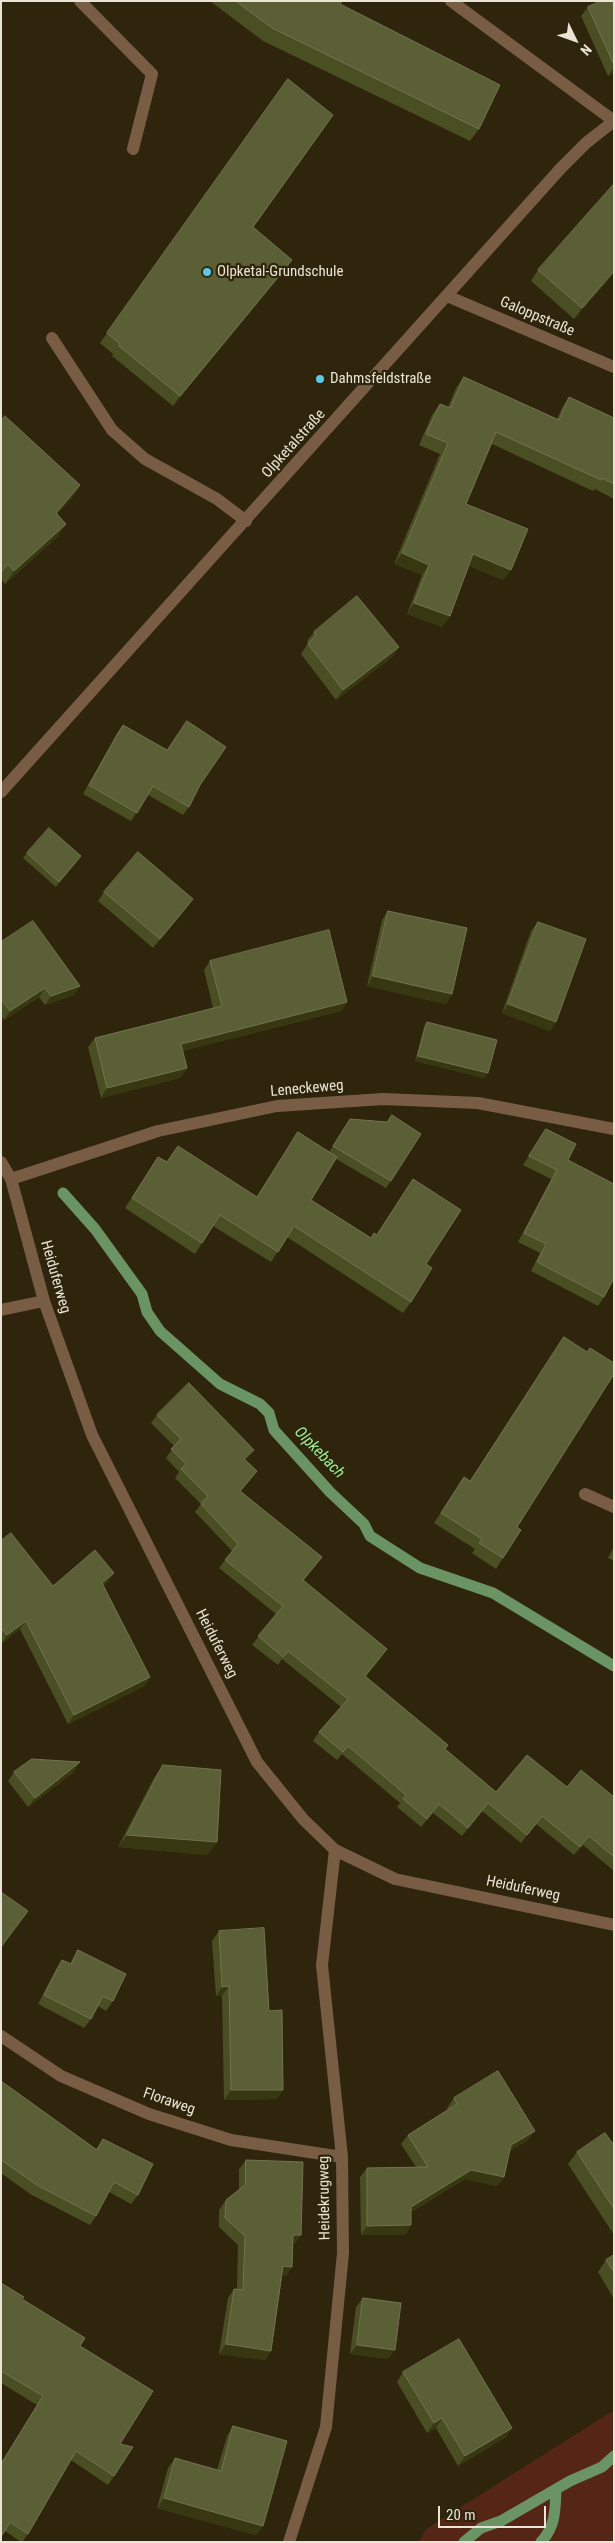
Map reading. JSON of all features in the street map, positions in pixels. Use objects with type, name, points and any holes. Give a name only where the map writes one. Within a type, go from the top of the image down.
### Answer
[{"type":"street","points":[[80,1],[152,74],[132,149]]},
{"type":"street","points":[[451,1],[614,121]]},
{"type":"street","name":"Olpketalstraße","points":[[1,792],[568,162],[586,143],[614,121]]},
{"type":"street","name":"Galoppstraße","points":[[447,296],[614,368]]},
{"type":"street","points":[[52,338],[112,430],[145,459],[217,499],[246,521]]},
{"type":"street","name":"Leneckeweg","points":[[11,1179],[158,1131],[277,1106],[383,1099],[478,1103],[614,1129]]},
{"type":"street","name":"Heiduferweg","points":[[1,1162],[11,1179],[44,1301],[92,1435],[257,1762],[304,1819],[335,1850],[395,1879],[614,1925]]},
{"type":"street","points":[[1,1310],[44,1301]]},
{"type":"street","points":[[585,1494],[614,1506]]},
{"type":"street","name":"Heidekrugweg","points":[[289,2542],[326,2427],[343,2253],[342,2157],[322,1965],[335,1850]]},
{"type":"street","name":"Floraweg","points":[[1,2036],[61,2076],[148,2114],[231,2140],[342,2157]]},
{"type":"shaded area","points":[[614,2410],[614,2542],[419,2542],[426,2529]]},
{"type":"building","points":[[236,1],[342,1],[340,4],[500,85],[479,129],[272,28]]},
{"type":"building","points":[[601,1],[614,1],[614,65],[588,7]]},
{"type":"building","points":[[288,79],[333,115],[253,227],[292,260],[180,396],[119,346],[120,344],[107,333]]},
{"type":"building","points":[[614,184],[614,271],[582,308],[538,270]]},
{"type":"building","points":[[464,377],[559,420],[569,397],[614,418],[614,484],[602,478],[601,480],[496,432],[466,504],[528,529],[511,570],[473,554],[450,616],[414,603],[429,565],[402,553],[448,443],[426,434],[440,404],[450,408]]},
{"type":"building","points":[[5,416],[80,485],[56,513],[66,524],[14,571],[8,564],[1,572],[1,421]]},
{"type":"building","points":[[357,596],[399,647],[343,690],[308,644],[316,635],[314,632]]},
{"type":"building","points":[[187,721],[226,747],[200,785],[189,807],[153,786],[137,813],[89,785],[123,725],[167,750]]},
{"type":"building","points":[[49,828],[81,856],[59,882],[27,853]]},
{"type":"building","points":[[138,852],[193,899],[160,939],[104,892]]},
{"type":"building","points":[[388,911],[467,928],[452,994],[373,976]]},
{"type":"building","points":[[33,921],[80,986],[51,996],[45,988],[10,1011],[1,999],[1,942]]},
{"type":"building","points":[[538,922],[586,939],[556,1022],[508,1004]]},
{"type":"building","points":[[329,930],[347,1002],[181,1044],[187,1068],[107,1088],[95,1038],[222,1006],[210,961]]},
{"type":"building","points":[[427,1022],[497,1040],[488,1073],[418,1056]]},
{"type":"building","points":[[392,1115],[421,1134],[391,1181],[333,1146],[350,1119],[387,1122]]},
{"type":"building","points":[[546,1129],[576,1144],[568,1160],[614,1184],[614,1278],[604,1297],[537,1262],[546,1244],[524,1233],[557,1170],[529,1156]]},
{"type":"building","points":[[298,1132],[337,1157],[311,1200],[371,1238],[374,1233],[377,1235],[413,1179],[461,1210],[426,1264],[432,1268],[411,1302],[294,1226],[278,1252],[220,1215],[202,1243],[132,1198],[158,1157],[167,1162],[178,1146],[257,1197]]},
{"type":"building","points":[[564,1337],[587,1352],[590,1348],[614,1363],[614,1374],[517,1527],[521,1530],[503,1558],[479,1543],[482,1539],[441,1513],[464,1477],[470,1481]]},
{"type":"building","points":[[189,1383],[254,1450],[244,1459],[257,1471],[240,1491],[322,1557],[303,1580],[387,1649],[365,1676],[448,1745],[445,1749],[496,1792],[527,1755],[567,1787],[581,1770],[614,1797],[614,1857],[589,1836],[580,1847],[542,1816],[527,1835],[488,1803],[468,1828],[439,1804],[427,1819],[403,1799],[406,1795],[348,1746],[343,1752],[319,1732],[348,1699],[288,1651],[283,1657],[258,1636],[283,1606],[225,1560],[238,1544],[201,1504],[208,1496],[181,1469],[186,1464],[171,1449],[181,1439],[157,1415]]},
{"type":"building","points":[[11,1533],[53,1586],[95,1550],[114,1573],[102,1583],[150,1677],[74,1715],[26,1621],[7,1635],[1,1628],[1,1541]]},
{"type":"building","points":[[32,1759],[80,1762],[35,1798],[14,1772]]},
{"type":"building","points":[[163,1765],[221,1770],[217,1842],[127,1835]]},
{"type":"building","points":[[1,1892],[28,1911],[1,1947]]},
{"type":"building","points":[[264,1928],[269,2011],[282,2010],[283,2090],[231,2090],[229,1986],[222,1987],[219,1931]]},
{"type":"building","points":[[78,1950],[126,1974],[113,2001],[103,1996],[91,2019],[44,1995],[62,1960],[71,1964]]},
{"type":"building","points":[[498,2071],[535,2131],[511,2145],[504,2177],[471,2170],[411,2207],[411,2225],[367,2226],[367,2168],[428,2167],[408,2135],[457,2104],[454,2098]]},
{"type":"building","points":[[1,2081],[97,2150],[103,2139],[153,2164],[138,2195],[114,2182],[96,2216],[37,2185],[1,2160]]},
{"type":"building","points":[[605,2133],[614,2145],[614,2209],[577,2152]]},
{"type":"building","points":[[246,2160],[303,2162],[301,2235],[293,2235],[292,2267],[283,2266],[271,2351],[226,2344],[234,2289],[243,2290],[245,2236],[225,2218],[226,2200],[245,2185]]},
{"type":"building","points":[[614,2255],[614,2272],[606,2260]]},
{"type":"building","points":[[1,2283],[24,2297],[22,2299],[85,2338],[80,2346],[153,2391],[120,2444],[133,2447],[114,2476],[76,2451],[28,2534],[10,2522],[1,2537],[1,2464],[43,2396],[1,2371]]},
{"type":"building","points":[[363,2298],[401,2303],[395,2350],[357,2345]]},
{"type":"building","points":[[459,2339],[512,2428],[465,2456],[442,2418],[434,2423],[403,2372]]},
{"type":"building","points":[[233,2426],[287,2441],[263,2526],[164,2498],[175,2458],[221,2471]]},
{"type":"waterway","name":"Olpkebach","points":[[63,1193],[95,1229],[142,1294],[147,1312],[160,1331],[220,1384],[260,1404],[269,1413],[274,1430],[330,1492],[364,1524],[370,1536],[420,1568],[493,1593],[614,1666]]},
{"type":"waterway","points":[[464,2542],[481,2528],[501,2521],[570,2481],[602,2467],[614,2456]]},
{"type":"waterway","points":[[541,2542],[552,2524],[556,2490]]},
{"type":"place","name":"Olpketal-Grundschule","points":[[207,272]]},
{"type":"place","name":"Dahmsfeldstraße","points":[[320,379]]}]
